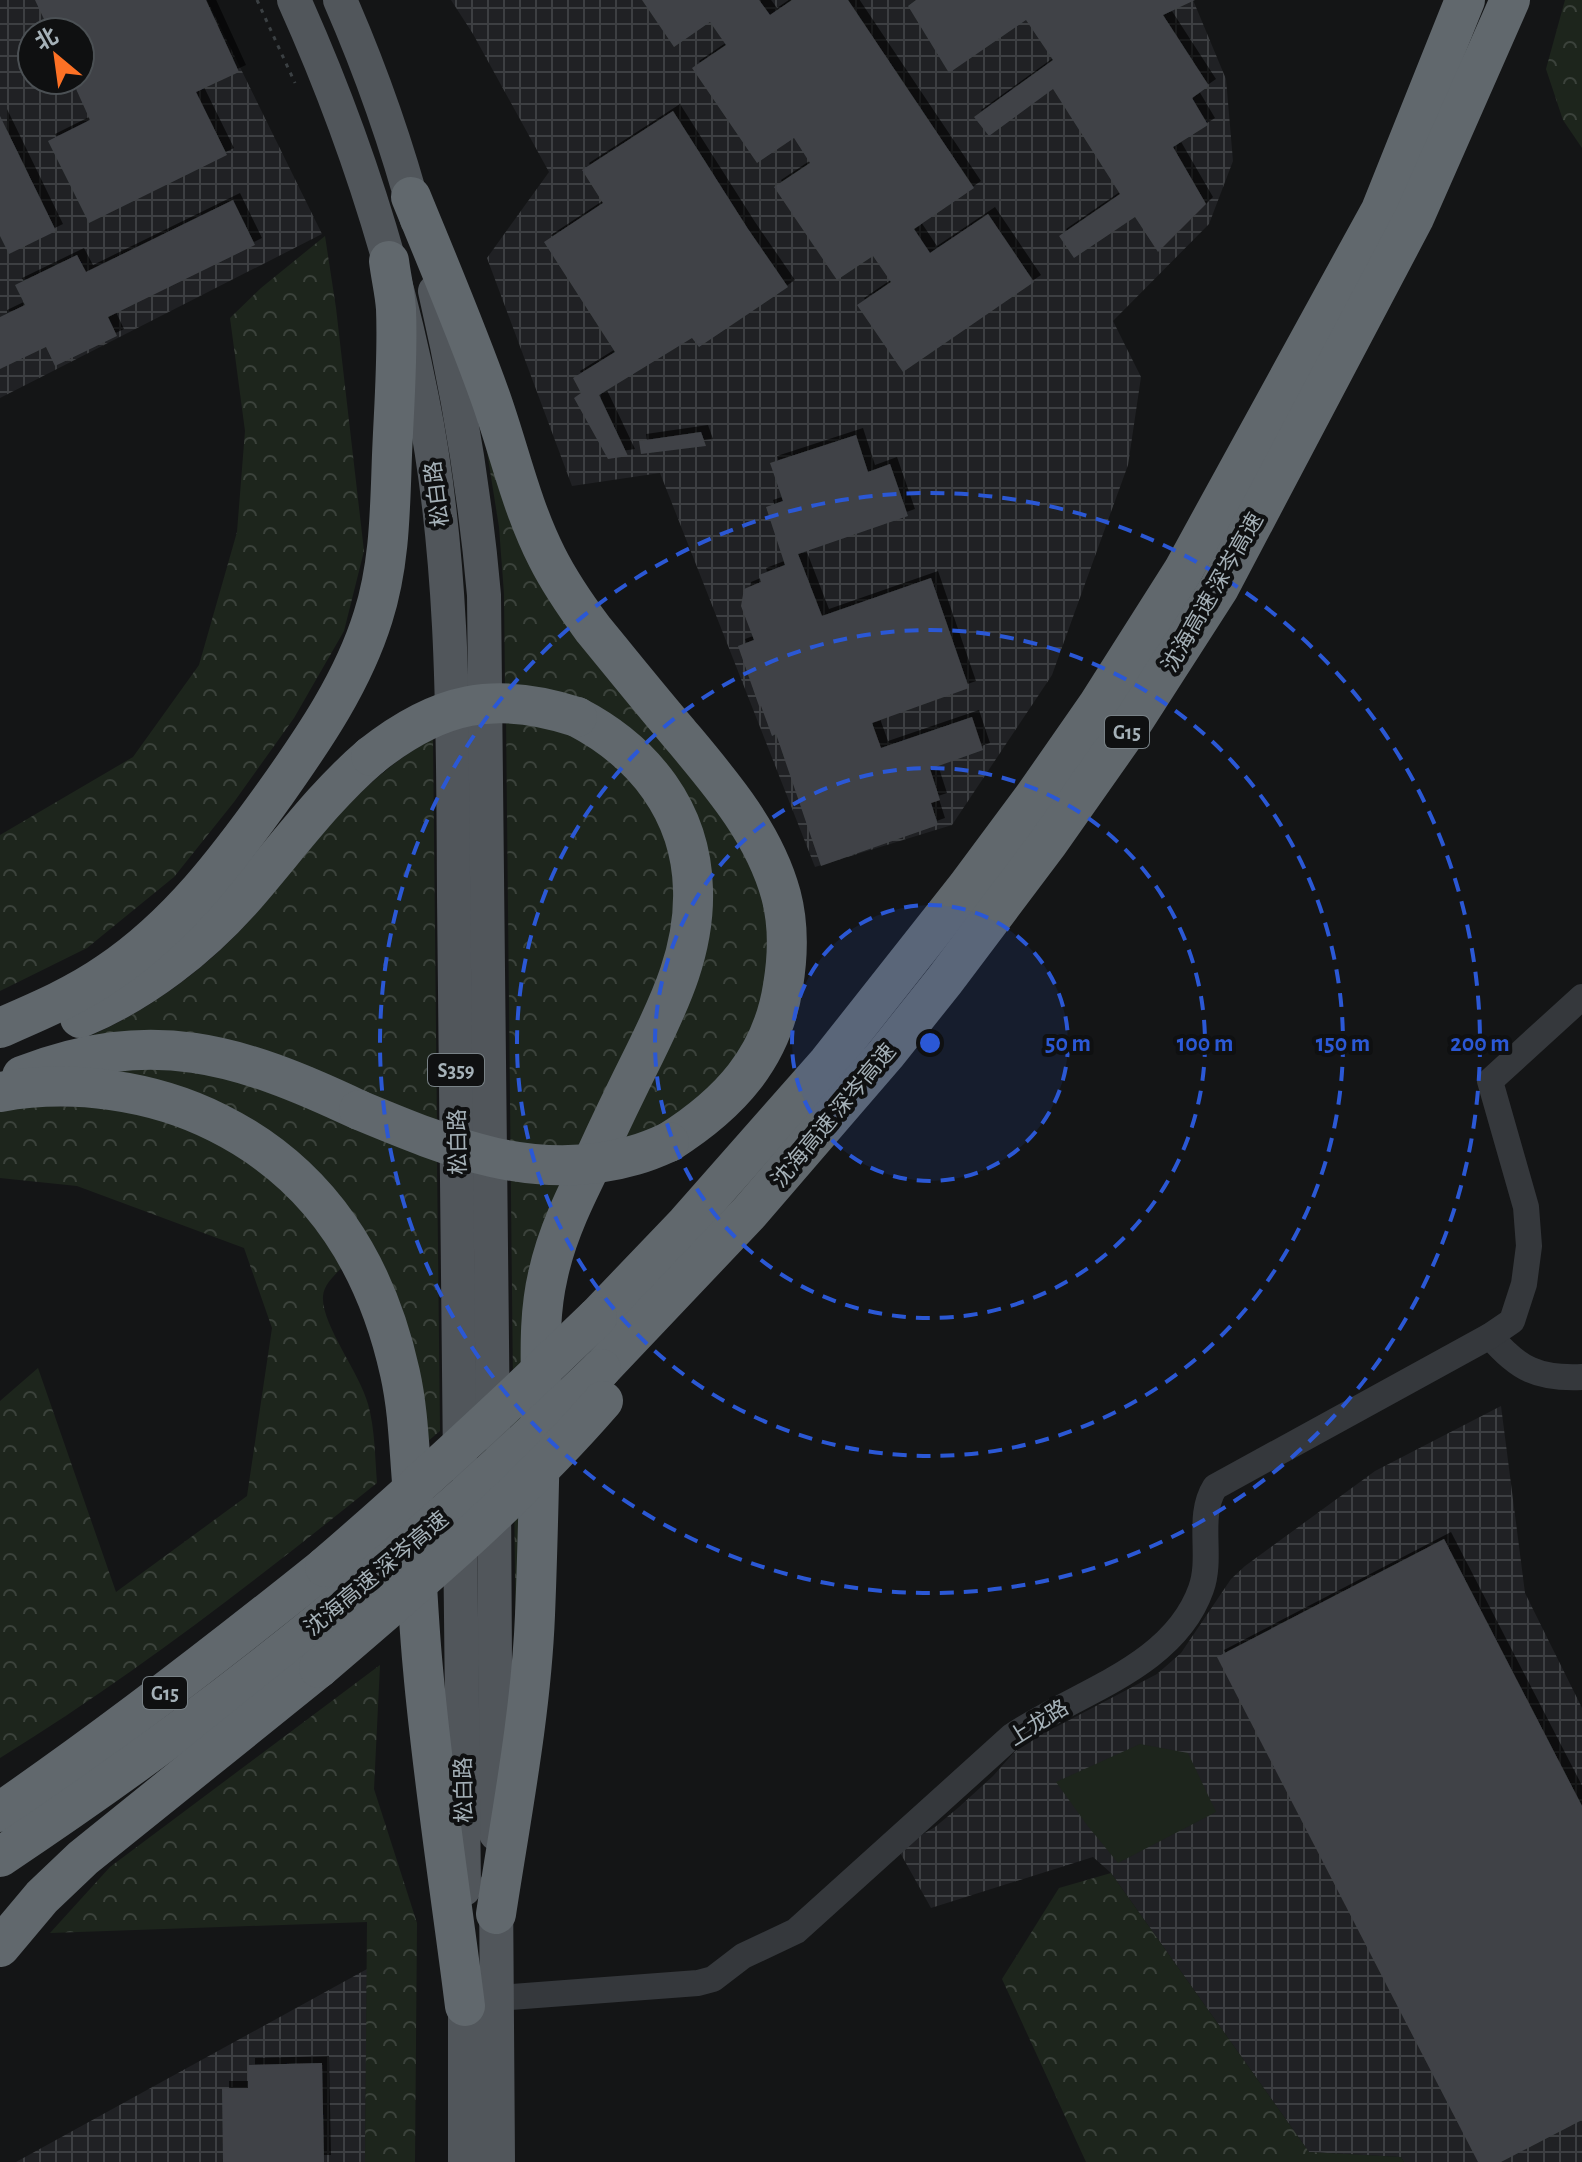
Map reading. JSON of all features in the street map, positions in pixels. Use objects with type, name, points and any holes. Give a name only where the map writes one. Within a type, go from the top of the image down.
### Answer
[{"type":"highway","name":"沈海高速 深岑高速","points":[[0,1812],[191,1674],[325,1567],[485,1426],[597,1317],[686,1224],[828,1063],[1036,794],[1105,694],[1183,571],[1381,210],[1465,0]]},
{"type":"highway","name":"沈海高速 深岑高速","points":[[0,1857],[92,1795],[322,1620],[405,1551],[509,1457],[602,1385],[666,1324],[749,1213],[824,1128],[945,980],[1048,843],[1177,655],[1219,588],[1414,218],[1510,0]]},
{"type":"highway","points":[[0,1085],[45,1068],[109,1051],[184,1051],[254,1067],[314,1089],[444,1145],[526,1165],[562,1167],[635,1155],[669,1142],[698,1124],[746,1076],[779,1013],[788,935],[781,895],[767,858],[727,791],[593,629],[546,555],[518,485],[485,381],[411,197]]},
{"type":"highway","points":[[0,1028],[108,974],[183,910],[214,876],[296,764],[336,702],[353,669],[374,616],[385,569],[390,513],[396,306],[389,261]]},
{"type":"highway","points":[[0,1043],[58,1027],[100,1010],[176,961],[244,897],[323,804],[371,756],[396,736],[444,712],[469,706],[522,703],[577,717],[625,748],[653,776],[674,810],[688,846],[693,884],[693,920],[688,949],[657,1028],[568,1213],[547,1279],[542,1317],[535,1619],[525,1713],[496,1914]]},
{"type":"highway","points":[[0,1092],[66,1087],[115,1090],[194,1110],[264,1150],[296,1176],[336,1221],[358,1255],[389,1331],[401,1375],[408,1420],[423,1668],[481,2002]]},
{"type":"highway","points":[[0,1947],[42,1897],[83,1858],[319,1668],[485,1523],[555,1455],[602,1385]]},
{"type":"highway","points":[[0,1779],[191,1674]]},
{"type":"main road","name":"松白路","points":[[294,0],[359,162],[389,261],[422,399],[435,477],[444,569],[453,777],[481,2002],[498,2162]]},
{"type":"main road","name":"松白路","points":[[340,0],[359,44],[411,197],[429,263],[460,407],[484,595],[496,1649],[496,1914],[481,2002],[465,2162]]},
{"type":"street","name":"上龙路","points":[[481,2002],[698,1983],[713,1979],[743,1956],[796,1931],[1012,1736],[1038,1718],[1127,1672],[1161,1648],[1188,1616],[1202,1587],[1207,1556],[1207,1500],[1215,1487],[1512,1321],[1524,1284],[1529,1246],[1526,1207],[1490,1081],[1582,997]]},
{"type":"street","points":[[1490,1336],[1506,1355],[1528,1370],[1553,1377],[1582,1377]]},
{"type":"path","points":[[257,0],[295,83]]},
{"type":"shaded area","points":[[0,0],[207,0],[322,234],[0,398]]},
{"type":"shaded area","points":[[451,0],[1193,0],[1226,79],[1233,161],[1209,224],[1113,321],[1141,377],[1128,465],[1052,675],[952,825],[815,867],[660,473],[572,486],[487,258],[549,172]]},
{"type":"shaded area","points":[[1501,1406],[1525,1593],[1582,1708],[1582,2162],[1404,2162],[1401,2157],[1309,2152],[1111,1873],[1093,1857],[931,1908],[898,1849],[935,1827],[959,1807],[993,1776],[1024,1741],[1157,1674],[1181,1653],[1231,1579],[1245,1566],[1375,1471]]},
{"type":"shaded area","points":[[367,1969],[365,2162],[16,2162]]},
{"type":"green space","points":[[1565,0],[1582,0],[1582,148],[1563,120],[1546,69]]},
{"type":"green space","points":[[325,236],[364,551],[344,631],[294,718],[234,802],[174,877],[87,948],[0,991],[0,835],[133,757],[199,665],[237,532],[245,431],[230,318],[261,288]]},
{"type":"green space","points":[[477,389],[505,489],[755,864],[773,930],[756,1031],[693,1111],[615,1147],[669,1034],[686,804],[505,688],[504,594],[499,527]]},
{"type":"green space","points":[[506,716],[571,729],[642,784],[674,850],[674,946],[555,1208],[516,1674]]},
{"type":"green space","points":[[433,739],[437,1128],[85,1038],[134,1014],[202,967],[242,929],[360,793],[407,755]]},
{"type":"green space","points":[[182,1068],[248,1084],[437,1160],[440,1431],[427,1442],[373,1246],[111,1069]]},
{"type":"green space","points":[[23,1105],[113,1108],[187,1127],[254,1165],[306,1213],[343,1266],[325,1288],[324,1307],[368,1404],[377,1483],[193,1626],[98,1694],[0,1758],[0,1401],[38,1368],[116,1592],[247,1496],[272,1328],[244,1248],[77,1186],[0,1178],[0,1110]]},
{"type":"green space","points":[[380,1665],[374,1789],[417,1923],[415,2162],[365,2162],[367,1922],[50,1933],[110,1867]]},
{"type":"green space","points":[[1140,1744],[1188,1753],[1216,1812],[1118,1863],[1056,1782]]},
{"type":"green space","points":[[1111,1873],[1309,2152],[1401,2157],[1404,2162],[1086,2162],[1002,1979],[1059,1888]]},
{"type":"building","points":[[35,0],[206,0],[239,72],[196,92],[227,155],[89,223],[48,141],[90,120],[79,96],[96,96],[96,16],[42,16]]},
{"type":"building","points":[[642,0],[759,0],[770,15],[792,0],[848,0],[974,188],[914,229],[930,253],[988,214],[1034,282],[903,372],[857,305],[891,282],[873,256],[837,280],[774,187],[810,163],[794,138],[757,163],[692,68],[726,45],[710,22],[674,47]]},
{"type":"building","points":[[916,0],[1195,0],[1163,15],[1209,86],[1192,98],[1208,125],[1173,147],[1206,204],[1158,252],[1135,217],[1074,258],[1059,236],[1120,194],[1053,89],[989,136],[974,117],[1053,60],[1026,20],[949,73],[908,6]]},
{"type":"building","points":[[673,111],[788,287],[699,347],[692,338],[599,395],[628,456],[608,459],[574,398],[581,393],[573,378],[615,352],[544,242],[603,203],[582,170]]},
{"type":"building","points":[[0,116],[56,231],[9,254],[0,236]]},
{"type":"building","points":[[233,200],[255,245],[108,317],[117,336],[55,366],[46,347],[0,369],[0,317],[25,305],[15,285],[77,255],[86,272]]},
{"type":"building","points":[[701,432],[706,446],[641,454],[639,441]]},
{"type":"building","points":[[856,435],[868,472],[890,464],[908,516],[798,554],[822,616],[931,578],[969,688],[872,723],[881,748],[972,717],[983,750],[930,769],[940,800],[931,803],[938,825],[821,866],[776,734],[772,736],[759,706],[738,646],[754,640],[741,606],[744,589],[761,582],[759,575],[785,565],[766,507],[783,501],[770,463]]},
{"type":"building","points":[[1444,1539],[1582,1806],[1582,2120],[1501,2162],[1478,2162],[1217,1657]]},
{"type":"building","points":[[322,2063],[324,2162],[223,2162],[222,2088],[248,2088],[248,2065]]}]
